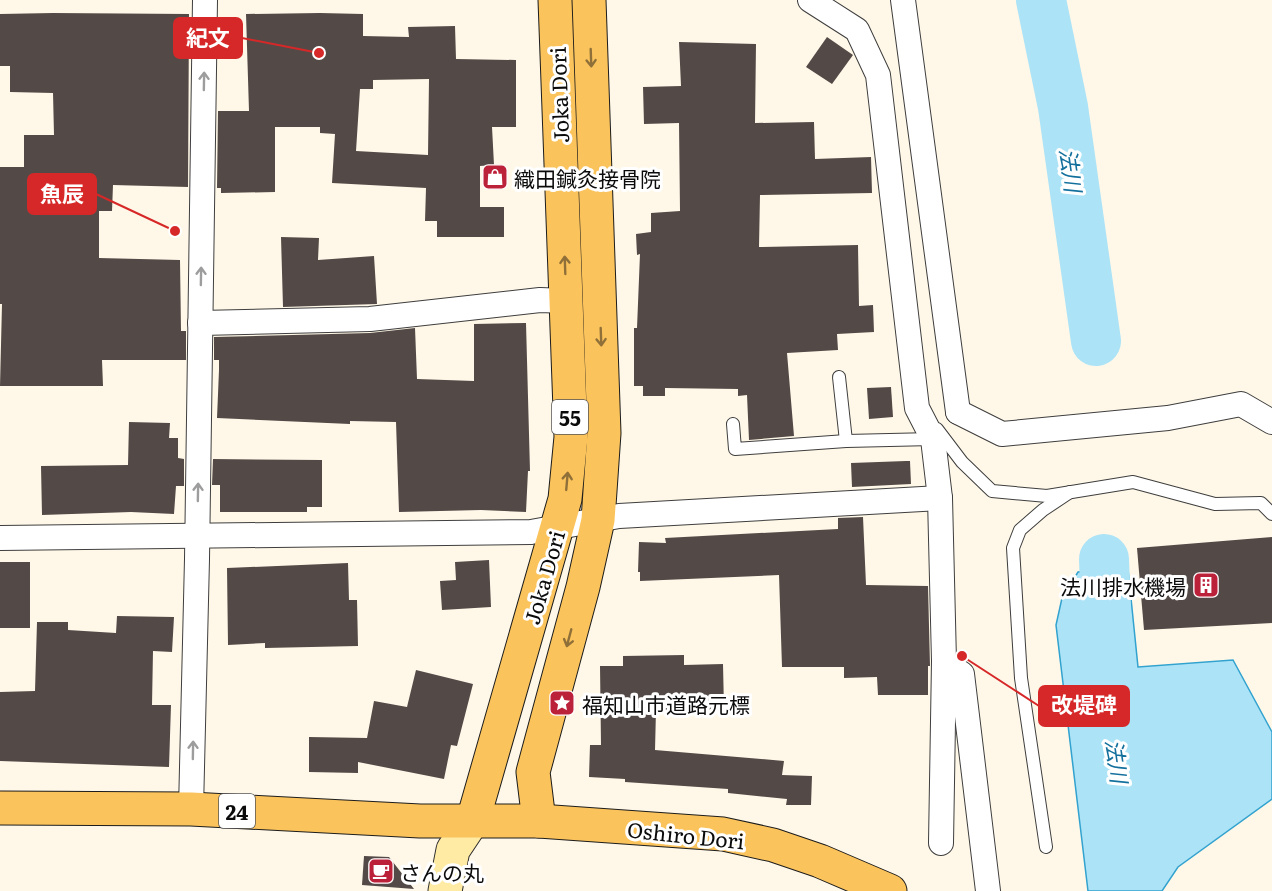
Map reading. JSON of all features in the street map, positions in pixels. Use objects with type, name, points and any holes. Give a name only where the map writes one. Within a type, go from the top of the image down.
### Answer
[{"type":"main road","name":"Joka Dori","points":[[473,820],[565,499],[571,437],[555,0]]},
{"type":"main road","name":"Joka Dori","points":[[539,821],[533,772],[583,587],[598,520],[604,433],[589,0]]},
{"type":"main road","name":"Joka Dori","points":[[473,820],[506,772],[562,589],[598,520]]},
{"type":"main road","name":"24","points":[[0,808],[191,809],[420,821],[473,820]]},
{"type":"main road","name":"Oshiro Dori","points":[[473,820],[539,821],[723,834],[792,851],[890,891]]},
{"type":"street","points":[[191,809],[205,0]]},
{"type":"street","points":[[810,0],[857,30],[878,75],[917,408],[935,434],[940,498],[944,661],[940,843]]},
{"type":"street","points":[[903,0],[958,412]]},
{"type":"street","points":[[200,323],[370,319],[540,300],[566,301]]},
{"type":"street","points":[[958,412],[1002,434],[1168,418],[1241,404],[1272,422]]},
{"type":"street","points":[[935,434],[958,412]]},
{"type":"street","points":[[0,538],[531,532],[619,516],[940,498]]},
{"type":"street","points":[[944,661],[962,674],[988,891]]},
{"type":"street","points":[[445,891],[453,850],[473,820]]},
{"type":"lane","points":[[839,377],[846,441]]},
{"type":"lane","points":[[733,424],[735,449],[935,434],[992,491],[1047,496],[1133,482],[1215,504],[1261,503],[1272,514]]},
{"type":"lane","points":[[1047,847],[1022,678],[1012,548],[1020,530],[1043,510],[1070,492]]},
{"type":"water","points":[[1128,569],[1138,667],[1233,660],[1272,732],[1272,799],[1178,867],[1162,891],[1088,891],[1056,625],[1062,598],[1078,572]]},
{"type":"building","points":[[0,14],[189,14],[188,187],[113,185],[112,211],[99,211],[99,258],[180,260],[181,331],[186,331],[186,360],[102,360],[103,386],[0,386],[2,304],[0,304],[0,167],[24,167],[24,135],[54,135],[53,93],[10,92],[10,66],[0,66]]},
{"type":"building","points":[[246,14],[363,14],[363,36],[409,37],[408,27],[455,26],[456,59],[516,60],[516,127],[492,127],[494,165],[480,166],[480,207],[504,207],[504,237],[437,237],[437,221],[425,221],[426,188],[332,183],[335,134],[320,133],[320,127],[275,127],[275,192],[221,193],[221,188],[217,188],[218,111],[249,111]],"holes":[[[429,79],[428,155],[356,151],[360,89],[373,89],[373,80]]]},
{"type":"building","points":[[827,37],[853,55],[832,84],[806,67]]},
{"type":"building","points":[[679,42],[756,44],[755,123],[814,122],[815,159],[871,157],[872,193],[760,195],[759,247],[858,245],[859,306],[873,305],[874,332],[837,334],[838,350],[787,353],[794,436],[749,440],[747,395],[738,396],[738,389],[665,388],[665,396],[643,396],[643,386],[634,386],[634,328],[637,328],[640,254],[637,255],[636,234],[651,232],[651,213],[680,211],[679,123],[644,124],[643,87],[681,86]]},
{"type":"building","points":[[281,237],[319,238],[318,260],[374,256],[377,304],[283,307]]},
{"type":"building","points":[[526,323],[530,471],[528,471],[526,512],[481,510],[399,512],[396,422],[350,421],[350,424],[217,418],[219,360],[214,360],[214,337],[370,333],[415,328],[417,379],[474,381],[474,324]]},
{"type":"building","points":[[891,387],[893,417],[869,419],[867,388]]},
{"type":"building","points":[[129,422],[170,423],[169,438],[178,438],[178,458],[184,459],[184,486],[176,486],[174,514],[131,512],[42,515],[41,466],[128,465]]},
{"type":"building","points":[[213,459],[322,460],[322,507],[307,507],[307,512],[220,512],[220,485],[212,485]]},
{"type":"building","points":[[910,461],[911,484],[852,487],[851,463]]},
{"type":"building","points":[[863,517],[866,585],[928,586],[930,666],[928,666],[928,695],[878,695],[877,677],[844,678],[844,667],[782,667],[779,575],[640,581],[639,542],[666,543],[665,538],[838,529],[838,518]]},
{"type":"building","name":"法川排水機場","points":[[1272,537],[1272,623],[1144,630],[1137,548]]},
{"type":"building","points":[[489,560],[491,607],[442,610],[440,581],[456,580],[455,562]]},
{"type":"building","points":[[0,562],[30,562],[30,628],[0,628]]},
{"type":"building","points":[[348,563],[349,600],[357,600],[358,646],[265,648],[265,643],[228,645],[227,568]]},
{"type":"building","points":[[117,616],[174,617],[172,652],[153,651],[152,705],[171,705],[169,767],[0,761],[0,692],[35,691],[37,622],[68,622],[68,630],[116,633]]},
{"type":"building","points":[[684,655],[684,665],[723,664],[724,709],[656,710],[655,750],[784,761],[782,775],[812,776],[811,805],[786,805],[787,799],[728,793],[728,789],[625,782],[625,779],[589,777],[590,745],[601,745],[600,666],[623,666],[623,656]]},
{"type":"building","points":[[416,670],[473,684],[457,746],[451,745],[444,779],[358,762],[358,773],[309,772],[309,737],[367,738],[374,701],[407,707]]},
{"type":"building","name":"さんの丸","points":[[364,856],[389,857],[414,889],[362,885]]},
{"type":"waterway","name":"法川","points":[[1041,0],[1063,107],[1096,341]]},
{"type":"waterway","name":"法川","points":[[1104,559],[1107,638]]},
{"type":"place","name":"紀文","points":[[319,53]]},
{"type":"place","name":"織田鍼灸接骨院","points":[[495,177]]},
{"type":"place","name":"魚辰","points":[[175,231]]},
{"type":"place","name":"法川排水機場","points":[[1206,585]]},
{"type":"place","name":"改堤碑","points":[[962,656]]},
{"type":"place","name":"福知山市道路元標","points":[[562,703]]},
{"type":"place","name":"さんの丸","points":[[381,871]]}]
